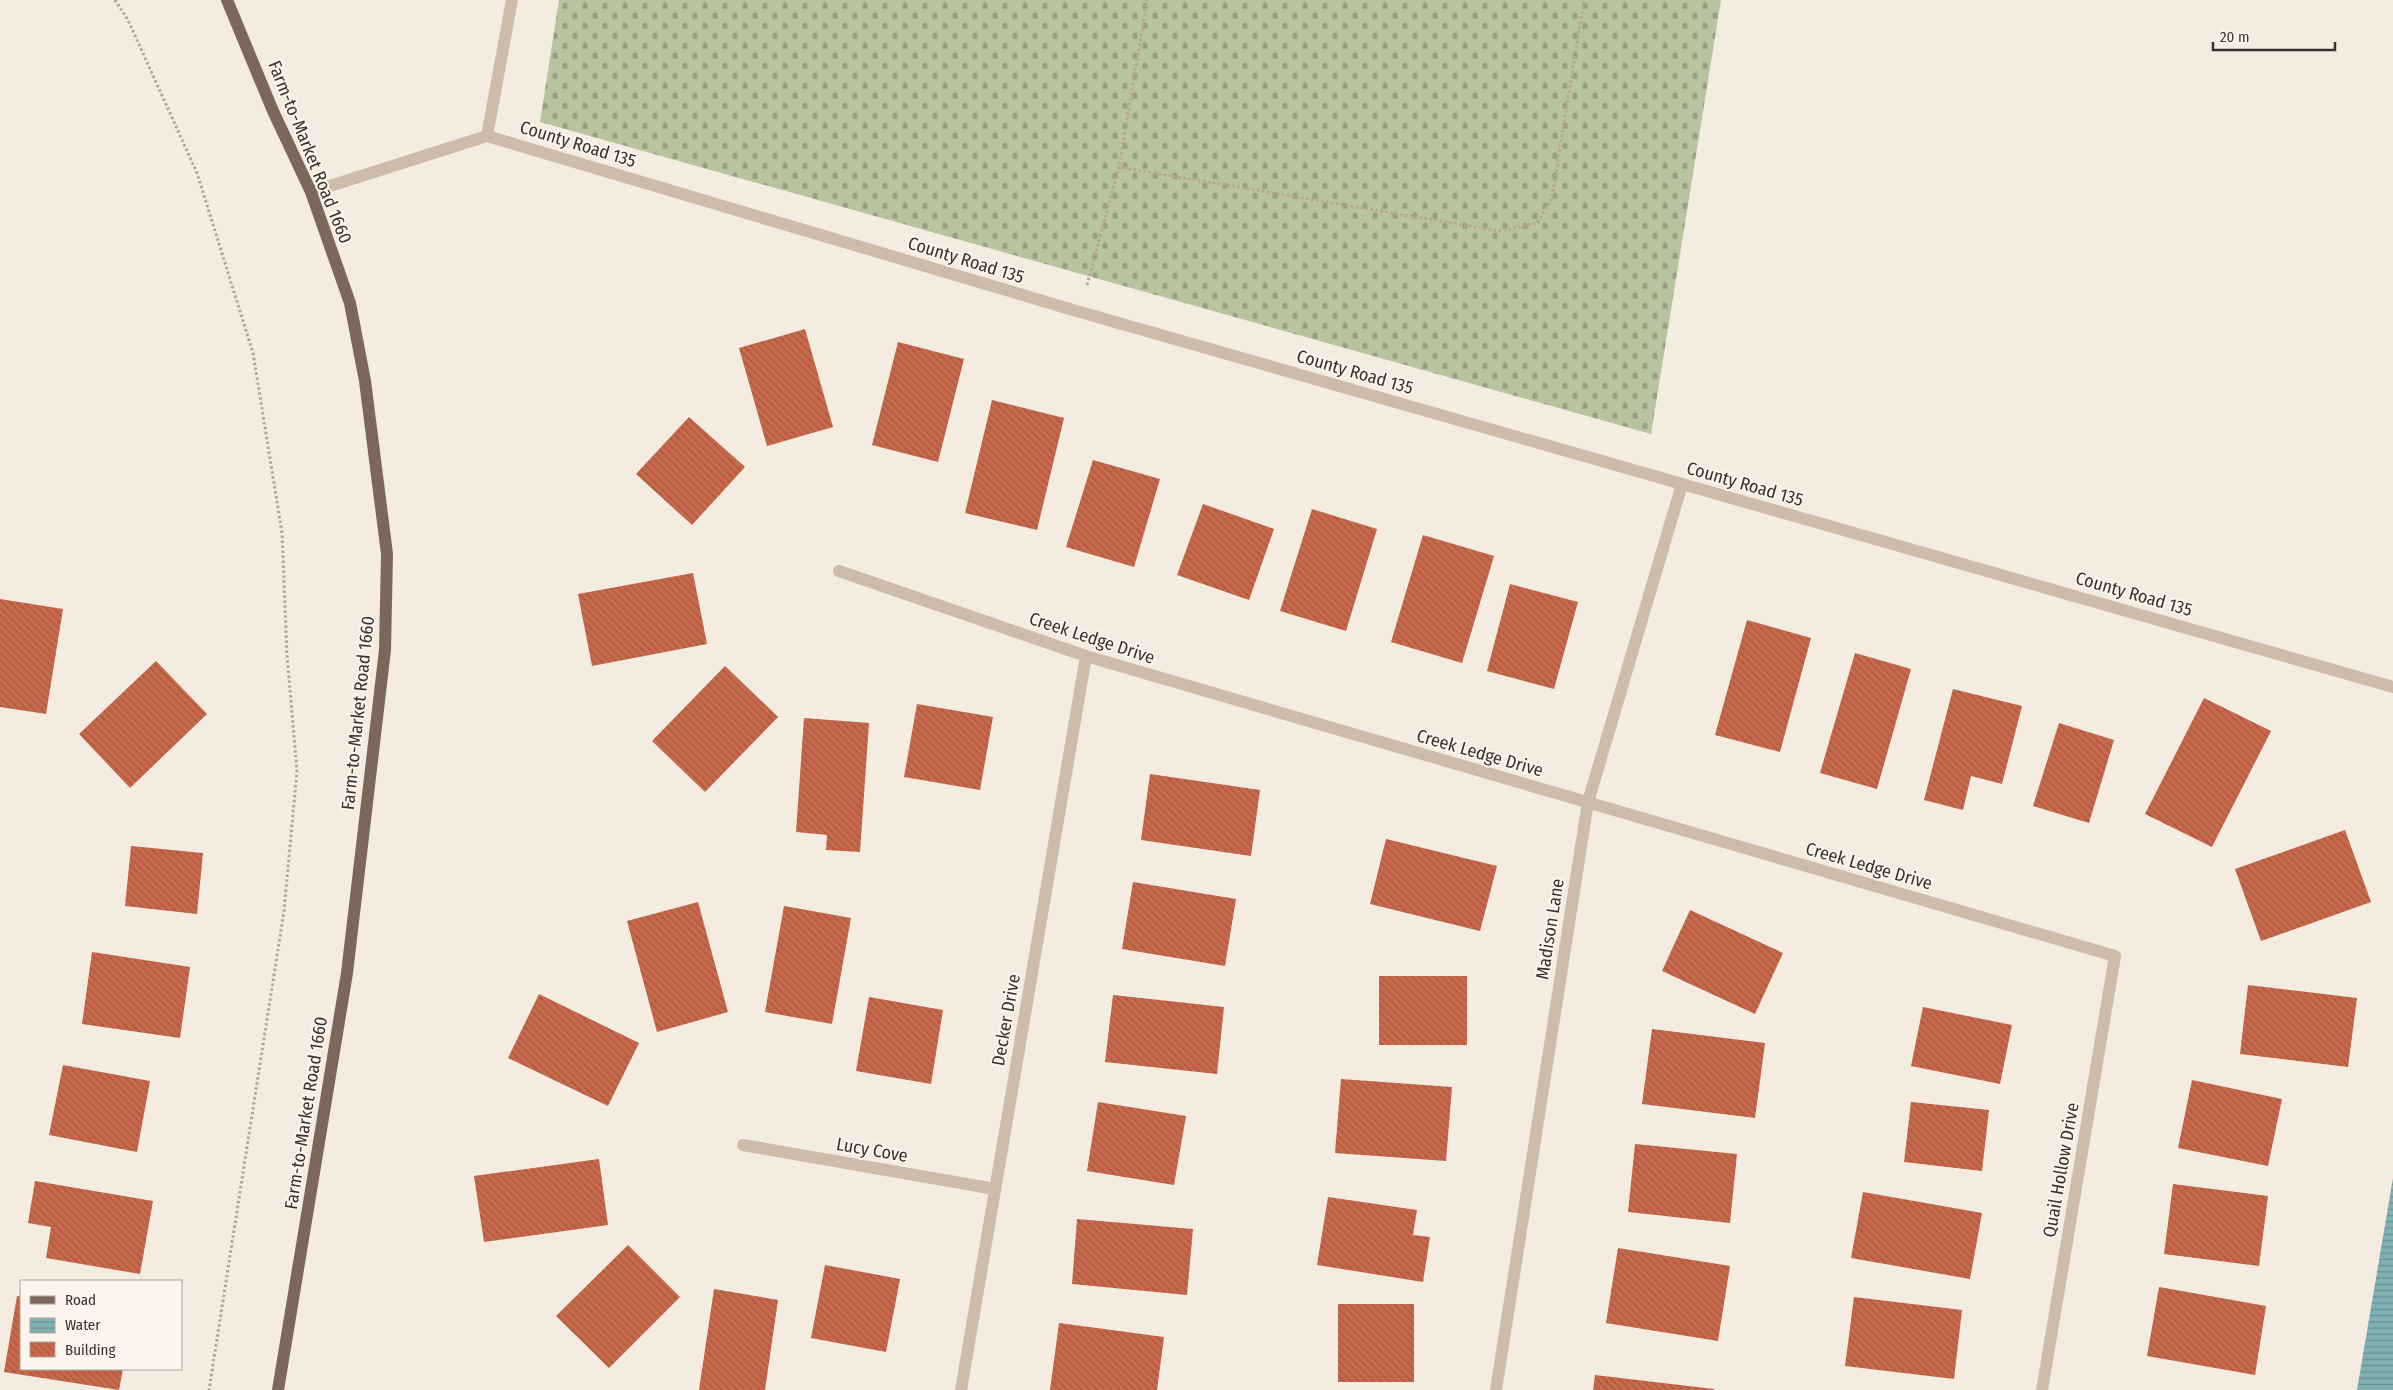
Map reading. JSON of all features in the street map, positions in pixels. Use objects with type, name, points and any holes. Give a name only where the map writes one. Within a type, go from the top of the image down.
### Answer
[{"type":"main road","name":"Farm-to-Market Road 1660","points":[[227,0],[273,111],[311,192],[350,303],[365,381],[387,554],[386,650],[347,973],[278,1390]]},
{"type":"street","points":[[311,192],[487,136],[512,0]]},
{"type":"street","name":"County Road 135","points":[[487,136],[1080,312],[2393,687]]},
{"type":"street","name":"Madison Lane","points":[[1496,1390],[1588,802],[1682,484]]},
{"type":"street","name":"Creek Ledge Drive","points":[[839,571],[1086,656],[2115,956]]},
{"type":"street","name":"Decker Drive","points":[[961,1390],[1086,656]]},
{"type":"street","name":"Quail Hollow Drive","points":[[2042,1390],[2115,956]]},
{"type":"street","name":"Lucy Cove","points":[[743,1145],[995,1190]]},
{"type":"path","points":[[115,0],[128,20],[196,173],[253,353],[282,534],[287,655],[297,771],[284,911],[209,1390]]},
{"type":"path","points":[[1080,312],[1120,167],[1147,0]]},
{"type":"path","points":[[1120,167],[1500,231],[1537,223],[1552,198],[1584,0]]},
{"type":"green space","points":[[559,0],[1721,0],[1651,434],[540,122]]},
{"type":"water","points":[[2393,1178],[2393,1390],[2357,1390]]},
{"type":"building","points":[[805,329],[833,427],[767,446],[739,348]]},
{"type":"building","points":[[898,342],[964,359],[938,462],[872,445]]},
{"type":"building","points":[[992,400],[1064,418],[1037,530],[965,513]]},
{"type":"building","points":[[689,417],[745,467],[692,525],[636,474]]},
{"type":"building","points":[[1093,460],[1160,479],[1134,567],[1066,547]]},
{"type":"building","points":[[1203,504],[1274,529],[1249,600],[1177,575]]},
{"type":"building","points":[[1312,509],[1377,529],[1346,631],[1280,611]]},
{"type":"building","points":[[1423,535],[1494,556],[1462,663],[1391,642]]},
{"type":"building","points":[[693,573],[707,644],[592,666],[578,594]]},
{"type":"building","points":[[1510,584],[1578,602],[1554,689],[1487,671]]},
{"type":"building","points":[[0,599],[63,609],[46,714],[0,707]]},
{"type":"building","points":[[1747,620],[1811,638],[1780,752],[1715,735]]},
{"type":"building","points":[[1855,653],[1911,669],[1877,789],[1820,773]]},
{"type":"building","points":[[156,661],[207,714],[130,788],[79,734]]},
{"type":"building","points":[[725,666],[778,717],[705,792],[652,741]]},
{"type":"building","points":[[1953,689],[2022,706],[2002,784],[1971,776],[1963,810],[1924,800]]},
{"type":"building","points":[[2204,698],[2271,731],[2212,847],[2145,814]]},
{"type":"building","points":[[917,704],[993,717],[980,790],[904,777]]},
{"type":"building","points":[[804,718],[869,723],[860,852],[826,850],[827,835],[796,832]]},
{"type":"building","points":[[2059,723],[2114,740],[2089,823],[2033,806]]},
{"type":"building","points":[[1150,774],[1260,790],[1251,856],[1141,840]]},
{"type":"building","points":[[2345,830],[2371,902],[2261,941],[2235,869]]},
{"type":"building","points":[[1386,839],[1497,866],[1480,931],[1370,904]]},
{"type":"building","points":[[131,846],[203,853],[197,914],[125,906]]},
{"type":"building","points":[[1133,882],[1236,899],[1225,966],[1122,949]]},
{"type":"building","points":[[698,902],[728,1012],[657,1032],[627,921]]},
{"type":"building","points":[[784,906],[851,918],[832,1024],[765,1012]]},
{"type":"building","points":[[1690,910],[1783,953],[1755,1014],[1662,971]]},
{"type":"building","points":[[92,952],[190,967],[180,1038],[82,1024]]},
{"type":"building","points":[[1379,976],[1467,976],[1467,1045],[1379,1045]]},
{"type":"building","points":[[2248,985],[2357,998],[2348,1067],[2240,1054]]},
{"type":"building","points":[[539,994],[639,1043],[608,1106],[508,1058]]},
{"type":"building","points":[[1113,995],[1224,1007],[1217,1074],[1105,1062]]},
{"type":"building","points":[[869,997],[943,1010],[931,1084],[856,1071]]},
{"type":"building","points":[[1923,1007],[2012,1025],[2000,1084],[1911,1066]]},
{"type":"building","points":[[1652,1029],[1765,1043],[1755,1118],[1642,1104]]},
{"type":"building","points":[[63,1065],[150,1081],[137,1152],[49,1135]]},
{"type":"building","points":[[1341,1079],[1452,1087],[1446,1161],[1335,1153]]},
{"type":"building","points":[[2192,1080],[2282,1099],[2268,1166],[2178,1148]]},
{"type":"building","points":[[1098,1102],[1186,1116],[1174,1185],[1087,1171]]},
{"type":"building","points":[[1911,1102],[1989,1110],[1982,1171],[1904,1162]]},
{"type":"building","points":[[1635,1144],[1737,1154],[1730,1223],[1628,1212]]},
{"type":"building","points":[[599,1159],[608,1225],[484,1242],[474,1176]]},
{"type":"building","points":[[35,1181],[153,1201],[140,1274],[46,1258],[51,1227],[28,1223]]},
{"type":"building","points":[[2173,1184],[2268,1196],[2259,1266],[2164,1254]]},
{"type":"building","points":[[1863,1192],[1982,1213],[1970,1279],[1851,1258]]},
{"type":"building","points":[[1328,1197],[1417,1210],[1413,1235],[1430,1237],[1423,1282],[1317,1265]]},
{"type":"building","points":[[1077,1219],[1193,1229],[1187,1295],[1072,1284]]},
{"type":"building","points":[[628,1245],[680,1297],[609,1368],[556,1316]]},
{"type":"building","points":[[1618,1248],[1730,1266],[1718,1341],[1606,1323]]},
{"type":"building","points":[[825,1265],[900,1279],[886,1352],[811,1338]]},
{"type":"building","points":[[2159,1287],[2266,1306],[2255,1375],[2147,1356]]},
{"type":"building","points":[[714,1289],[778,1300],[765,1390],[699,1390]]},
{"type":"building","points":[[17,1296],[20,1296],[20,1370],[123,1370],[119,1390],[4,1372]]},
{"type":"building","points":[[1854,1297],[1962,1310],[1954,1379],[1845,1366]]},
{"type":"building","points":[[1338,1304],[1414,1304],[1414,1382],[1338,1382]]},
{"type":"building","points":[[1059,1323],[1164,1337],[1157,1390],[1050,1390]]},
{"type":"building","points":[[1595,1375],[1714,1389],[1714,1390],[1593,1390]]}]
